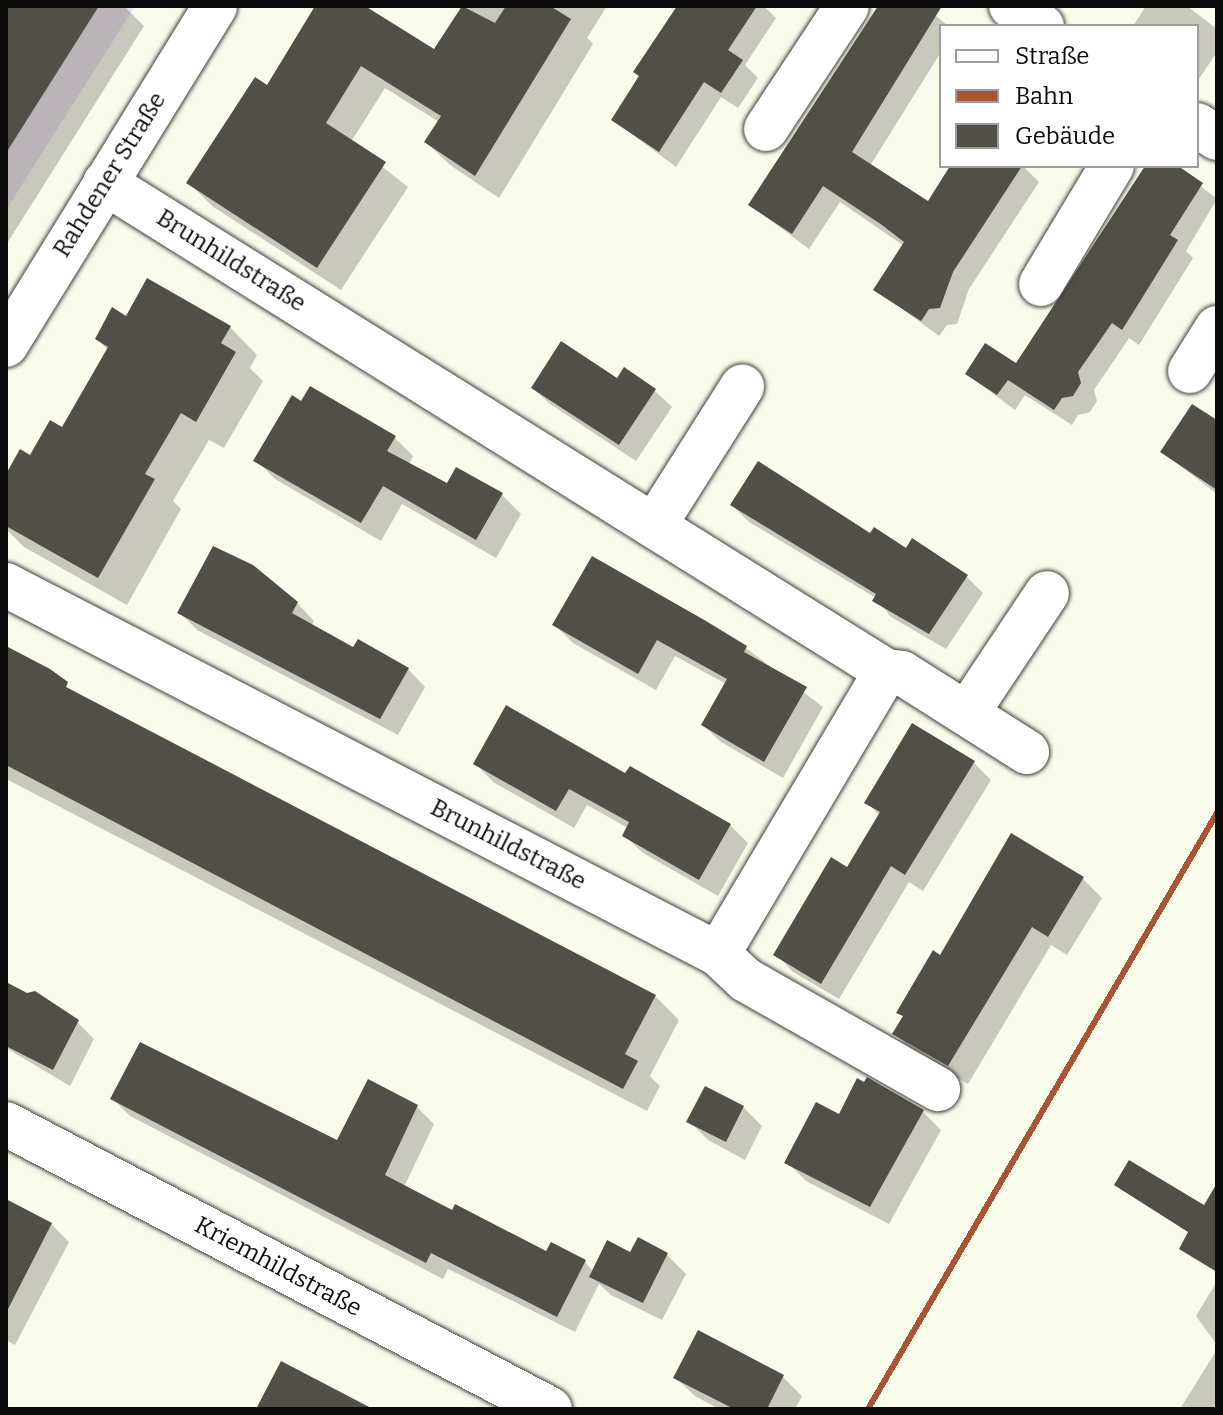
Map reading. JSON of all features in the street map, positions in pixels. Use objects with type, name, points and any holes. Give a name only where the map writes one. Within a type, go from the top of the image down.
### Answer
[{"type":"street","name":"Rahdener Straße","points":[[6,345],[215,6]]},
{"type":"street","points":[[766,129],[847,6]]},
{"type":"street","points":[[1011,6],[1039,24]]},
{"type":"street","points":[[1199,126],[1217,138]]},
{"type":"street","points":[[1041,284],[1111,168]]},
{"type":"street","name":"Brunhildstraße","points":[[105,183],[886,671],[902,673],[1027,752]]},
{"type":"street","points":[[1190,371],[1217,328]]},
{"type":"street","points":[[654,526],[742,387]]},
{"type":"street","name":"Brunhildstraße","points":[[6,585],[718,954],[746,980],[938,1089]]},
{"type":"street","points":[[967,713],[1047,593]]},
{"type":"street","points":[[718,954],[886,671]]},
{"type":"street","name":"Kriemhildstraße","points":[[6,1124],[550,1409]]},
{"type":"shaded area","points":[[6,6],[135,6],[6,210]]},
{"type":"building","points":[[6,6],[99,6],[6,153]]},
{"type":"building","points":[[315,6],[365,6],[434,49],[462,6],[495,23],[506,6],[550,6],[571,19],[475,176],[424,142],[441,116],[361,66],[326,123],[386,162],[317,268],[186,183],[255,77],[267,85]]},
{"type":"building","points":[[677,6],[757,6],[728,50],[743,60],[721,93],[704,82],[659,152],[611,120],[639,76],[633,72]]},
{"type":"building","points":[[878,6],[942,6],[852,152],[928,201],[949,168],[1021,168],[953,272],[940,308],[929,309],[921,321],[873,290],[904,242],[823,186],[792,234],[748,205]]},
{"type":"building","points":[[1144,168],[1181,168],[1203,183],[1170,235],[1178,240],[1122,330],[1112,323],[1078,372],[1081,383],[1073,396],[1062,398],[1054,410],[1008,380],[997,395],[965,374],[985,343],[1016,363]]},
{"type":"building","points":[[147,278],[231,326],[221,343],[236,352],[196,422],[181,413],[145,474],[155,479],[98,578],[6,526],[6,474],[20,449],[30,455],[50,420],[62,427],[108,347],[95,339],[112,307],[126,316]]},
{"type":"building","points":[[561,341],[617,378],[624,367],[656,389],[619,445],[531,388]]},
{"type":"building","points":[[310,386],[396,436],[387,451],[447,483],[456,467],[503,493],[476,540],[383,486],[361,523],[253,461],[292,395],[301,401]]},
{"type":"building","points":[[1192,404],[1217,420],[1217,490],[1160,452]]},
{"type":"building","points":[[758,461],[870,533],[874,527],[906,548],[912,538],[968,575],[929,634],[872,601],[876,594],[730,505]]},
{"type":"building","points":[[213,546],[253,565],[298,602],[292,613],[353,647],[358,639],[409,668],[380,719],[177,613]]},
{"type":"building","points":[[592,556],[706,621],[747,646],[744,652],[807,687],[764,762],[701,725],[727,679],[657,640],[638,674],[552,625]]},
{"type":"building","points":[[6,646],[50,669],[68,682],[66,687],[656,995],[625,1054],[638,1061],[623,1089],[6,765]]},
{"type":"building","points":[[506,705],[625,773],[630,766],[731,824],[699,880],[622,836],[629,822],[569,789],[556,811],[473,764]]},
{"type":"building","points":[[912,723],[975,761],[905,875],[891,866],[821,984],[773,955],[831,857],[847,867],[880,812],[864,803]]},
{"type":"building","points":[[1011,833],[1084,877],[1048,937],[1032,927],[948,1066],[892,1034],[903,1016],[896,1013],[933,950],[940,955]]},
{"type":"building","points":[[6,982],[27,993],[35,991],[79,1020],[53,1070],[6,1046]]},
{"type":"building","points":[[140,1042],[337,1140],[368,1079],[418,1105],[385,1175],[452,1210],[455,1204],[546,1251],[551,1242],[586,1260],[557,1317],[431,1253],[426,1263],[110,1099]]},
{"type":"building","points":[[867,1077],[924,1110],[870,1207],[784,1163],[816,1102],[839,1114],[857,1078],[864,1082]]},
{"type":"building","points":[[705,1086],[744,1106],[726,1142],[686,1122]]},
{"type":"building","points":[[1129,1160],[1204,1205],[1217,1183],[1217,1272],[1179,1249],[1188,1232],[1114,1185]]},
{"type":"building","points":[[6,1199],[52,1223],[6,1313]]},
{"type":"building","points":[[638,1237],[668,1253],[643,1303],[589,1277],[607,1240],[630,1252]]},
{"type":"building","points":[[698,1330],[784,1375],[767,1409],[734,1409],[673,1378]]},
{"type":"building","points":[[281,1361],[373,1409],[256,1409]]},
{"type":"railway","points":[[868,1409],[1217,813]]}]
